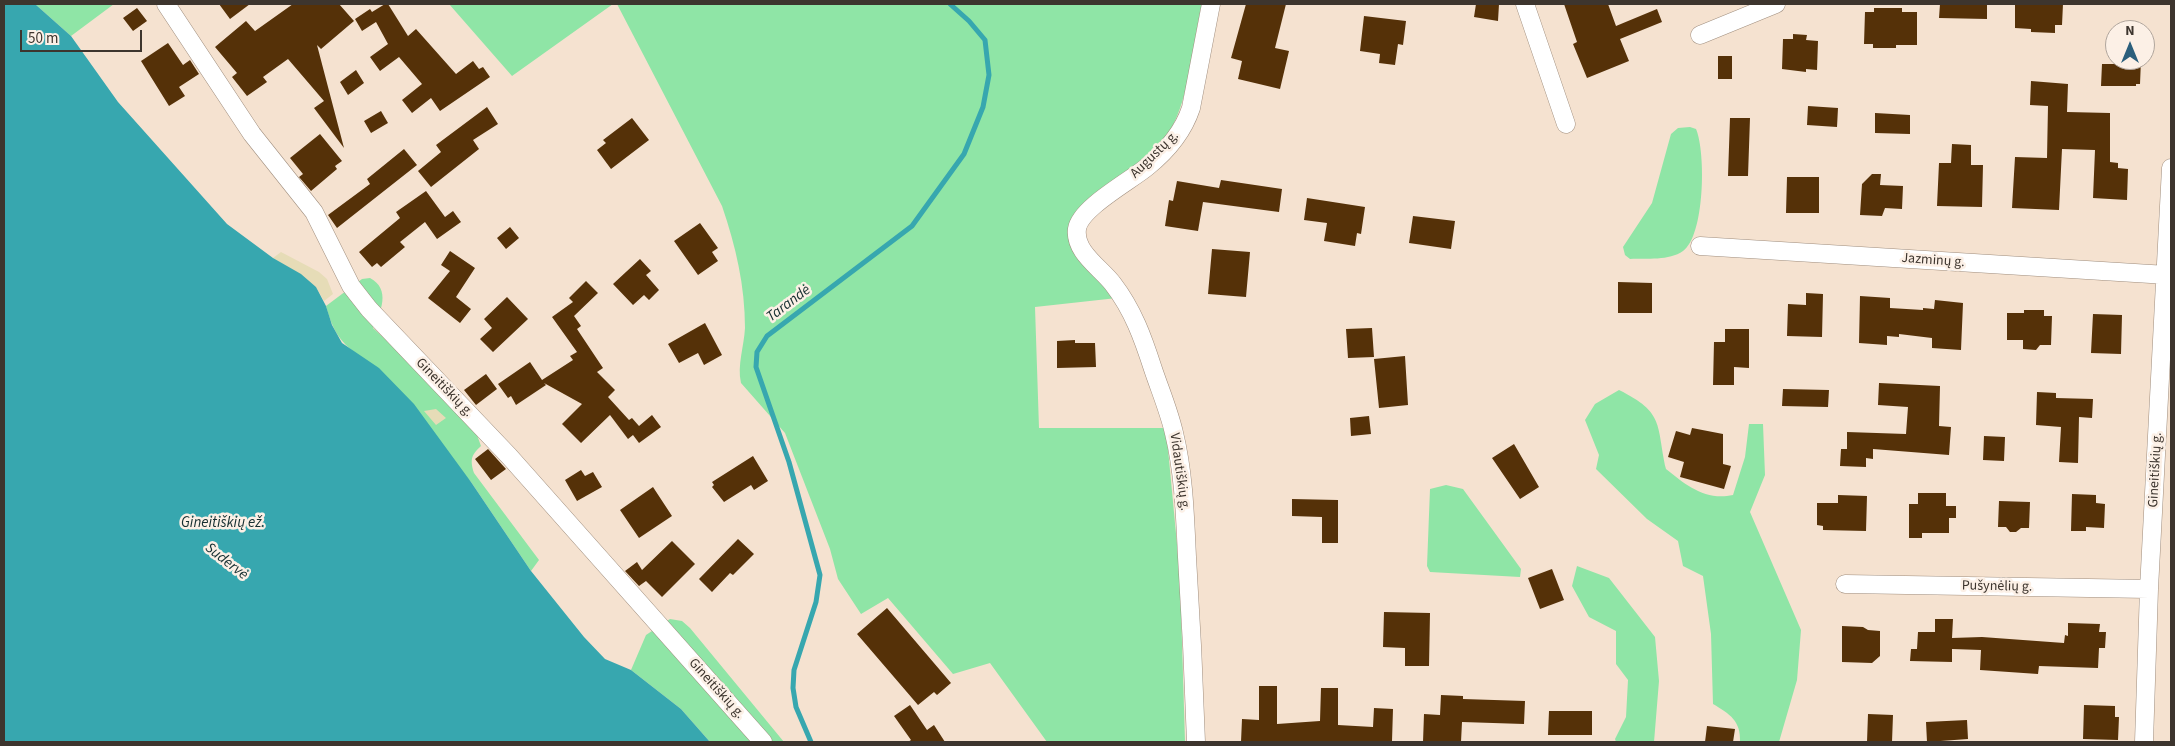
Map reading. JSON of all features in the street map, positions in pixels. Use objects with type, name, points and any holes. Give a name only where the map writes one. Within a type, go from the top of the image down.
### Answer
[{"type":"street","name":"Gineitiškių g.","points":[[166,4],[252,134],[314,212],[351,286],[369,309],[509,456],[763,742]]},
{"type":"street","name":"Augustų g.","points":[[1077,227],[1082,218],[1093,207],[1148,166],[1174,140],[1186,124],[1191,108],[1211,4]]},
{"type":"street","points":[[1525,4],[1566,124]]},
{"type":"street","points":[[1700,35],[1776,4]]},
{"type":"street","name":"Gineitiškių g.","points":[[2144,742],[2149,589],[2171,168]]},
{"type":"street","name":"Vidautiškių g.","points":[[1077,227],[1077,238],[1081,248],[1112,282],[1130,307],[1144,339],[1174,435],[1183,481],[1196,742]]},
{"type":"street","name":"Jazminų g.","points":[[1700,246],[2166,275]]},
{"type":"street","name":"Pušynėlių g.","points":[[1845,584],[2149,589]]},
{"type":"green space","points":[[35,4],[114,4],[71,36]]},
{"type":"green space","points":[[449,4],[613,4],[512,76]]},
{"type":"green space","points":[[617,4],[1202,4],[1187,85],[1170,131],[1154,150],[1077,211],[1071,223],[1117,298],[1035,307],[1039,428],[1166,428],[1180,576],[1185,742],[1047,742],[990,663],[953,674],[888,598],[861,614],[838,579],[830,549],[785,433],[741,383],[740,363],[745,328],[745,312],[739,267],[727,221],[722,206]]},
{"type":"green space","points":[[1690,127],[1696,129],[1701,156],[1702,193],[1696,229],[1690,242],[1683,251],[1677,254],[1658,258],[1630,259],[1625,255],[1623,247],[1652,203],[1671,134],[1678,128]]},
{"type":"green space","points":[[370,278],[380,288],[382,294],[381,308],[373,328],[396,349],[477,435],[481,446],[472,458],[474,473],[539,560],[531,571],[471,482],[358,355],[341,339],[334,328],[326,306],[362,279]]},
{"type":"green space","points":[[1619,390],[1644,406],[1656,421],[1666,469],[1681,481],[1705,494],[1714,496],[1733,495],[1745,457],[1749,424],[1763,424],[1765,475],[1750,512],[1801,630],[1797,680],[1779,742],[1740,742],[1739,729],[1736,723],[1725,711],[1713,704],[1711,634],[1703,576],[1683,566],[1678,541],[1647,519],[1596,469],[1599,455],[1585,420],[1595,404]]},
{"type":"green space","points":[[1446,485],[1463,489],[1521,569],[1520,577],[1430,572],[1427,566],[1430,489]]},
{"type":"green space","points":[[1577,566],[1609,578],[1655,637],[1659,681],[1654,742],[1616,742],[1615,739],[1626,717],[1628,680],[1616,664],[1616,631],[1589,617],[1572,586]]},
{"type":"green space","points":[[670,619],[682,621],[690,628],[784,742],[710,742],[681,709],[631,670],[646,635]]},
{"type":"sand","points":[[281,252],[319,272],[327,279],[333,294],[324,301],[316,287],[273,258]]},
{"type":"sand","points":[[436,409],[446,418],[436,425],[424,411]]},
{"type":"water","name":"Gineitiškių ež.","points":[[4,4],[35,4],[71,36],[118,102],[227,224],[273,258],[301,274],[316,287],[342,343],[379,368],[414,404],[471,482],[531,571],[584,637],[605,659],[631,670],[681,709],[710,742],[4,742]]},
{"type":"building","points":[[219,4],[250,4],[230,19]]},
{"type":"building","points":[[293,4],[339,4],[354,21],[321,49],[317,45],[344,148],[314,108],[324,101],[288,59],[263,77],[267,82],[247,96],[232,77],[237,73],[215,47],[246,21],[255,31]]},
{"type":"building","points":[[388,4],[408,36],[416,29],[456,74],[473,61],[479,69],[483,67],[490,77],[440,111],[431,98],[412,113],[402,100],[422,84],[399,57],[380,71],[370,57],[388,44],[376,22],[362,31],[355,19],[370,9],[372,12]]},
{"type":"building","points":[[1246,4],[1286,4],[1275,48],[1289,51],[1280,89],[1238,79],[1242,61],[1231,58]]},
{"type":"building","points":[[1476,4],[1499,4],[1498,21],[1474,17]]},
{"type":"building","points":[[1564,4],[1608,4],[1616,26],[1657,9],[1662,22],[1620,39],[1629,61],[1587,78],[1573,44],[1577,42]]},
{"type":"building","points":[[1940,4],[1987,4],[1987,19],[1939,18]]},
{"type":"building","points":[[2015,4],[2063,4],[2062,25],[2055,25],[2055,33],[2031,32],[2031,29],[2015,28]]},
{"type":"building","points":[[137,8],[147,21],[133,31],[123,18]]},
{"type":"building","points":[[1874,8],[1902,8],[1902,12],[1917,12],[1917,45],[1896,45],[1896,48],[1873,48],[1873,44],[1864,44],[1865,12],[1874,12]]},
{"type":"building","points":[[1364,16],[1406,21],[1403,45],[1398,44],[1395,65],[1379,63],[1380,54],[1360,51]]},
{"type":"building","points":[[1793,34],[1807,35],[1806,40],[1818,41],[1817,70],[1806,69],[1806,72],[1782,69],[1783,39],[1793,39]]},
{"type":"building","points":[[168,43],[183,65],[190,60],[199,74],[179,87],[185,96],[169,106],[141,61]]},
{"type":"building","points":[[1718,56],[1732,56],[1732,79],[1718,79]]},
{"type":"building","points":[[2102,64],[2105,64],[2105,70],[2141,70],[2140,84],[2136,84],[2136,86],[2101,86]]},
{"type":"building","points":[[356,70],[364,83],[348,95],[340,82]]},
{"type":"building","points":[[2031,81],[2068,84],[2067,112],[2110,113],[2110,162],[2118,163],[2118,168],[2128,169],[2127,200],[2093,198],[2095,150],[2062,149],[2059,210],[2012,208],[2015,157],[2047,158],[2048,106],[2030,105]]},
{"type":"building","points":[[1808,106],[1838,108],[1837,127],[1807,125]]},
{"type":"building","points":[[487,107],[498,124],[473,140],[479,149],[431,187],[418,171],[441,152],[436,145]]},
{"type":"building","points":[[381,111],[388,123],[371,133],[364,121]]},
{"type":"building","points":[[1875,113],[1910,115],[1910,134],[1875,133]]},
{"type":"building","points":[[632,118],[649,140],[611,169],[597,150],[606,143],[603,140]]},
{"type":"building","points":[[1730,118],[1750,118],[1748,176],[1728,176]]},
{"type":"building","points":[[320,134],[342,161],[335,166],[337,169],[311,191],[299,177],[303,174],[290,158]]},
{"type":"building","points":[[1952,144],[1971,145],[1971,165],[1983,165],[1982,207],[1937,206],[1939,163],[1951,163]]},
{"type":"building","points":[[404,149],[417,165],[337,228],[328,215],[370,184],[367,179]]},
{"type":"building","points":[[1872,174],[1881,174],[1880,185],[1903,186],[1902,209],[1885,208],[1882,216],[1860,215],[1862,184]]},
{"type":"building","points":[[1787,177],[1819,177],[1819,213],[1786,213]]},
{"type":"building","points":[[1221,180],[1282,189],[1279,212],[1203,202],[1198,231],[1165,226],[1169,200],[1173,201],[1177,181],[1219,188]]},
{"type":"building","points":[[426,191],[445,217],[453,211],[461,222],[437,239],[425,222],[400,242],[405,247],[381,267],[377,263],[372,267],[359,252],[400,218],[396,212]]},
{"type":"building","points":[[1307,198],[1365,207],[1361,234],[1357,233],[1355,246],[1324,241],[1327,223],[1304,220]]},
{"type":"building","points":[[1413,216],[1455,221],[1451,249],[1409,243]]},
{"type":"building","points":[[700,223],[718,248],[712,252],[718,261],[698,275],[674,241]]},
{"type":"building","points":[[510,227],[519,238],[506,249],[497,238]]},
{"type":"building","points":[[1212,249],[1250,252],[1246,297],[1208,294]]},
{"type":"building","points":[[450,251],[475,268],[456,297],[471,309],[460,323],[428,298],[450,271],[441,265]]},
{"type":"building","points":[[640,259],[651,271],[646,275],[659,290],[649,300],[644,295],[633,305],[613,284]]},
{"type":"building","points":[[586,281],[598,293],[574,316],[581,326],[577,329],[603,368],[597,372],[615,390],[608,397],[629,420],[632,418],[639,426],[652,415],[661,427],[639,443],[633,435],[628,439],[610,415],[581,443],[562,424],[582,404],[544,383],[546,385],[516,405],[511,396],[508,398],[498,384],[530,362],[542,380],[573,360],[570,356],[577,352],[552,317],[573,302],[569,298]]},
{"type":"building","points":[[1618,282],[1652,283],[1652,313],[1618,313]]},
{"type":"building","points":[[1806,293],[1823,294],[1822,337],[1787,336],[1788,304],[1806,305]]},
{"type":"building","points":[[1860,296],[1890,298],[1890,308],[1934,309],[1935,300],[1963,303],[1961,350],[1932,348],[1932,338],[1899,334],[1899,337],[1887,336],[1887,345],[1859,343]]},
{"type":"building","points":[[507,297],[528,319],[493,352],[480,339],[492,328],[484,319]]},
{"type":"building","points":[[2024,310],[2044,310],[2044,316],[2052,316],[2051,345],[2040,345],[2036,350],[2023,349],[2023,340],[2007,340],[2007,313],[2024,313]]},
{"type":"building","points":[[2093,314],[2122,315],[2121,354],[2091,353]]},
{"type":"building","points":[[705,323],[722,355],[704,365],[698,353],[679,363],[668,344]]},
{"type":"building","points":[[1372,328],[1374,357],[1348,358],[1346,329]]},
{"type":"building","points":[[1725,329],[1749,329],[1749,368],[1734,367],[1734,385],[1713,385],[1714,342],[1725,342]]},
{"type":"building","points":[[1075,340],[1075,343],[1095,343],[1096,367],[1057,368],[1057,341]]},
{"type":"building","points":[[1405,356],[1408,405],[1379,408],[1374,359]]},
{"type":"building","points":[[486,374],[497,389],[476,405],[464,390]]},
{"type":"building","points":[[1879,383],[1940,386],[1939,426],[1951,427],[1949,455],[1873,449],[1873,459],[1866,458],[1866,467],[1840,466],[1841,449],[1847,449],[1847,432],[1906,434],[1908,407],[1878,405]]},
{"type":"building","points":[[1783,389],[1829,390],[1828,407],[1782,406]]},
{"type":"building","points":[[2037,392],[2056,393],[2056,398],[2093,399],[2092,418],[2079,417],[2078,463],[2059,462],[2061,427],[2036,425]]},
{"type":"building","points":[[1369,416],[1371,434],[1351,436],[1350,418]]},
{"type":"building","points":[[1692,428],[1723,434],[1723,464],[1731,466],[1724,489],[1680,477],[1684,462],[1668,457],[1676,431],[1690,435]]},
{"type":"building","points":[[1984,436],[2005,437],[2004,461],[1983,460]]},
{"type":"building","points":[[1514,444],[1539,487],[1520,499],[1492,458]]},
{"type":"building","points":[[488,449],[506,469],[491,480],[475,459]]},
{"type":"building","points":[[753,456],[768,481],[754,490],[751,485],[724,502],[712,487],[714,485],[712,482]]},
{"type":"building","points":[[581,470],[585,476],[593,472],[602,487],[577,501],[565,480]]},
{"type":"building","points":[[653,487],[672,516],[639,538],[620,510]]},
{"type":"building","points":[[1918,493],[1946,493],[1946,506],[1956,506],[1956,518],[1949,518],[1949,533],[1922,533],[1922,538],[1909,538],[1909,504],[1918,504]]},
{"type":"building","points":[[2072,494],[2096,495],[2096,503],[2105,504],[2104,528],[2086,527],[2086,531],[2071,531]]},
{"type":"building","points":[[1838,495],[1867,496],[1866,531],[1823,530],[1823,526],[1817,525],[1817,503],[1838,503]]},
{"type":"building","points":[[1292,499],[1338,500],[1338,543],[1322,543],[1322,517],[1292,516]]},
{"type":"building","points":[[1999,501],[2030,502],[2029,528],[2021,528],[2016,532],[2010,532],[2006,527],[1998,527]]},
{"type":"building","points":[[738,539],[754,554],[733,575],[730,573],[712,592],[699,579]]},
{"type":"building","points":[[672,541],[695,564],[662,597],[646,581],[639,586],[625,571],[637,562],[642,570]]},
{"type":"building","points":[[1552,569],[1564,600],[1540,609],[1528,578]]},
{"type":"building","points":[[887,608],[951,683],[937,695],[934,692],[918,705],[857,634]]},
{"type":"building","points":[[1384,612],[1430,613],[1429,666],[1405,666],[1405,648],[1383,647]]},
{"type":"building","points":[[1935,619],[1953,619],[1952,638],[1982,637],[2064,643],[2065,635],[2068,636],[2068,623],[2100,624],[2099,632],[2106,632],[2105,648],[2099,648],[2098,668],[2039,666],[2038,674],[1980,670],[1981,650],[1952,649],[1952,662],[1910,661],[1911,649],[1917,649],[1918,632],[1935,632]]},
{"type":"building","points":[[1842,626],[1863,627],[1868,630],[1880,631],[1880,656],[1872,663],[1842,662]]},
{"type":"building","points":[[1259,686],[1277,686],[1277,724],[1320,721],[1321,688],[1338,688],[1338,725],[1373,727],[1374,708],[1393,709],[1392,741],[1241,742],[1242,719],[1259,720]]},
{"type":"building","points":[[1441,695],[1463,696],[1463,699],[1525,701],[1524,724],[1462,722],[1461,742],[1423,742],[1424,714],[1440,715]]},
{"type":"building","points":[[910,705],[927,730],[934,725],[945,742],[908,742],[911,740],[894,716]]},
{"type":"building","points":[[2084,705],[2115,706],[2115,717],[2119,717],[2118,740],[2083,739]]},
{"type":"building","points":[[1549,711],[1592,711],[1592,735],[1548,735]]},
{"type":"building","points":[[1868,714],[1893,715],[1892,742],[1867,742]]},
{"type":"building","points":[[1967,720],[1968,739],[1927,742],[1926,722]]},
{"type":"building","points":[[1707,726],[1735,729],[1733,742],[1705,742]]},
{"type":"waterway","name":"Tarandė","points":[[811,742],[796,707],[793,688],[794,670],[816,602],[820,575],[789,462],[756,367],[757,352],[767,336],[912,226],[964,154],[983,107],[989,75],[985,40],[969,21],[950,4]]},
{"type":"water label","name":"Sudervė","points":[[226,562]]}]
